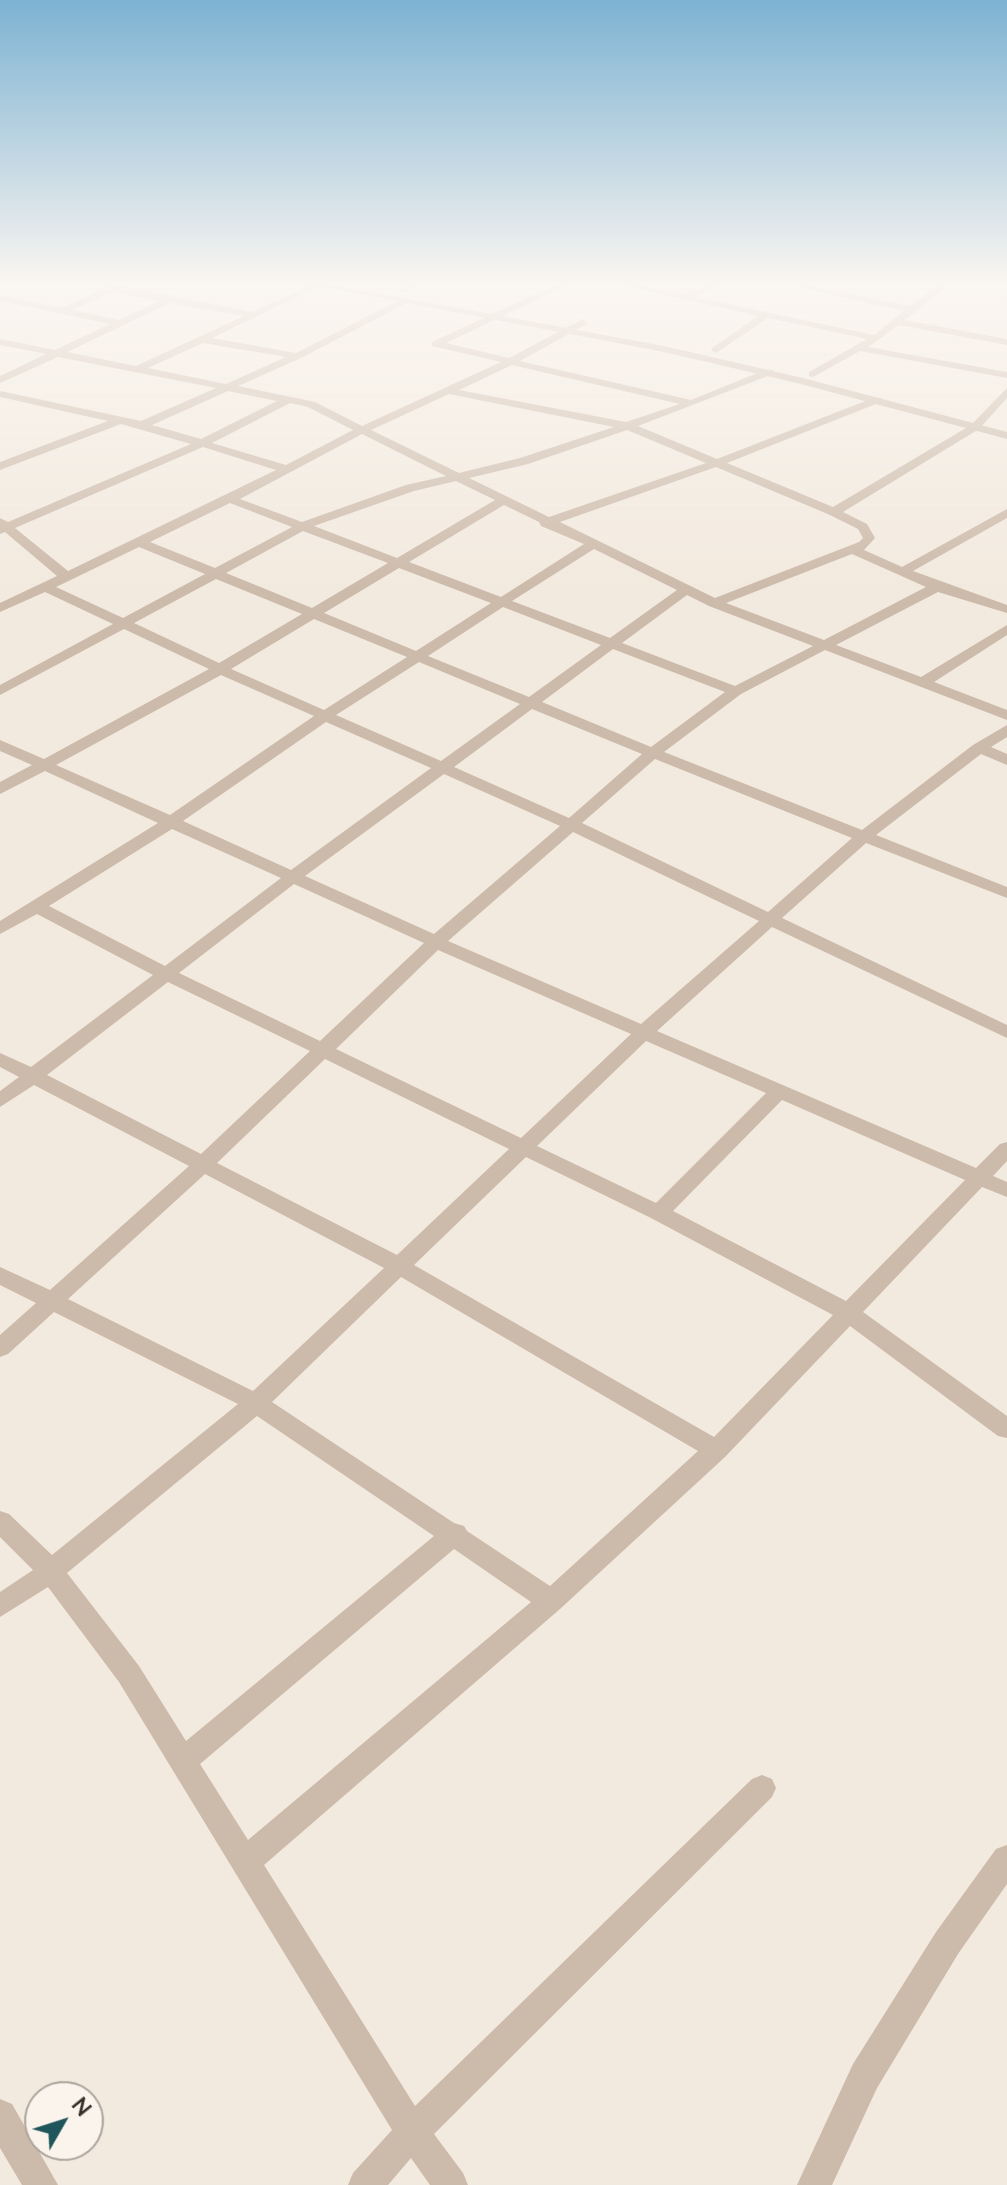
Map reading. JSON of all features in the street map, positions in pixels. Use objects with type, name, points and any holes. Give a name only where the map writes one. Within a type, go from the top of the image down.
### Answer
[{"type":"street","points":[[210,386],[324,408],[545,523],[685,590],[821,646],[1007,715]]},
{"type":"street","points":[[142,425],[231,386]]},
{"type":"street","points":[[0,608],[289,470],[362,430],[460,386]]},
{"type":"street","points":[[614,386],[692,404]]},
{"type":"street","points":[[0,691],[303,526],[410,488],[493,471],[692,404],[735,386]]},
{"type":"street","points":[[823,386],[979,423],[1007,426]]},
{"type":"street","points":[[854,386],[979,423],[1007,436]]},
{"type":"street","points":[[449,391],[627,426],[720,462],[834,512],[856,522],[868,534],[864,545],[854,550],[714,603]]},
{"type":"street","points":[[834,512],[979,423],[1007,391]]},
{"type":"street","points":[[0,394],[142,425],[289,470]]},
{"type":"street","points":[[66,576],[2,527],[205,442],[287,400]]},
{"type":"street","points":[[545,523],[720,462],[877,400]]},
{"type":"street","points":[[0,466],[121,420]]},
{"type":"street","points":[[230,499],[736,691]]},
{"type":"street","points":[[0,789],[220,669],[502,501]]},
{"type":"street","points":[[902,572],[1007,513]]},
{"type":"street","points":[[139,542],[415,657],[1007,893]]},
{"type":"street","points":[[0,929],[171,822],[326,715],[591,545]]},
{"type":"street","points":[[854,550],[937,587],[1007,609]]},
{"type":"street","points":[[46,587],[220,669],[572,825],[1007,1032]]},
{"type":"street","points":[[0,1348],[202,1165],[321,1048],[436,942],[653,753],[736,691],[937,587]]},
{"type":"street","points":[[0,1101],[292,878],[685,590]]},
{"type":"street","points":[[922,683],[1007,629]]},
{"type":"street","points":[[0,1606],[51,1571],[256,1403],[645,1031],[863,837],[1007,730]]},
{"type":"street","points":[[0,745],[436,942],[1007,1190]]},
{"type":"street","points":[[979,748],[1007,760]]},
{"type":"street","points":[[36,906],[166,974],[659,1213],[847,1312],[1007,1429]]},
{"type":"street","points":[[0,1059],[399,1266],[716,1450]]},
{"type":"street","points":[[659,1213],[779,1091]]},
{"type":"street","points":[[244,1863],[551,1601],[716,1450],[1007,1149]]},
{"type":"street","points":[[0,1275],[256,1403],[455,1533],[551,1601]]},
{"type":"street","points":[[0,1521],[51,1571],[129,1674],[412,2132],[451,2185]]},
{"type":"street","points":[[181,1762],[455,1533]]},
{"type":"street","points":[[365,2185],[412,2132],[762,1788]]},
{"type":"street","points":[[814,2185],[865,2076],[947,1943],[1007,1859]]},
{"type":"street","points":[[0,2116],[41,2185]]}]
